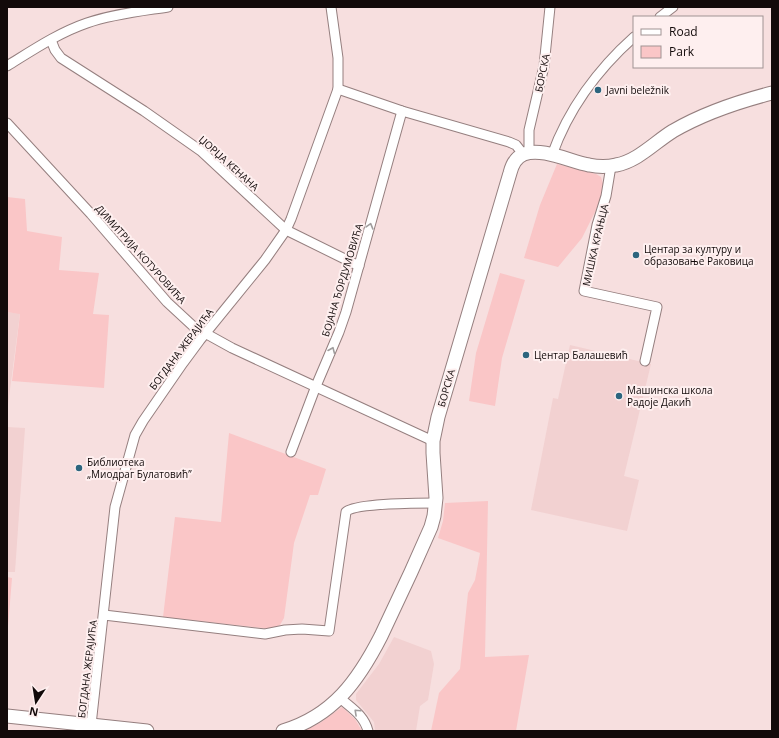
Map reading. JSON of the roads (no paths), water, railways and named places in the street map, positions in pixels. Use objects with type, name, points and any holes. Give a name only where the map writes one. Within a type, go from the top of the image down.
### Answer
[{"type":"main road","points":[[526,154],[541,153],[589,165],[611,166],[629,162],[673,132],[710,113],[772,93]]},
{"type":"main road","name":"БОРСКА","points":[[283,731],[298,726],[318,715],[340,698],[358,674],[373,652],[381,636],[431,527],[436,503],[433,471],[433,441],[441,406],[510,173],[515,161],[526,154]]},
{"type":"main road","points":[[7,716],[91,728],[147,731]]},
{"type":"street","points":[[7,66],[68,30],[92,21],[168,7]]},
{"type":"street","name":"БОГДАНА ЖЕРАЈИЋА","points":[[91,728],[115,507],[135,435],[151,409],[205,333],[265,260],[286,230],[294,212],[338,89],[338,58],[331,7]]},
{"type":"street","name":"БОРСКА","points":[[526,154],[529,130],[544,66],[550,7]]},
{"type":"street","points":[[661,16],[673,7]]},
{"type":"street","points":[[552,155],[569,118],[598,74],[633,38]]},
{"type":"street","name":"ЏОРЏА КЕНАНА","points":[[51,40],[55,50],[61,58],[144,111],[202,151],[286,230],[359,266]]},
{"type":"street","points":[[338,89],[402,111],[509,142],[516,145],[526,154]]},
{"type":"street","name":"БОЈАНА ЂОРДУМОВИЋА","points":[[291,452],[316,386],[339,332],[402,111]]},
{"type":"street","name":"ДИМИТРИЈА КОТУРОВИЋА","points":[[7,123],[91,214],[167,302],[189,323],[232,348],[433,441]]},
{"type":"street","name":"МИШКА КРАЊЦА","points":[[611,166],[606,196],[597,225],[584,291],[657,307],[645,361]]},
{"type":"street","points":[[104,616],[265,634],[302,629],[329,631],[346,512],[348,509],[371,505],[436,503]]},
{"type":"street","points":[[340,698],[359,714],[364,720],[368,731]]},
{"type":"place","name":"Javni beležnik","points":[[598,90]]},
{"type":"place","name":"Центар за културу и образовање Раковица","points":[[636,255]]},
{"type":"place","name":"Центар Балашевић","points":[[526,355]]},
{"type":"place","name":"Машинска школа Радоје Дакић","points":[[619,396]]},
{"type":"place","name":"Библиотека „Миодраг Булатовић”","points":[[79,468]]}]
